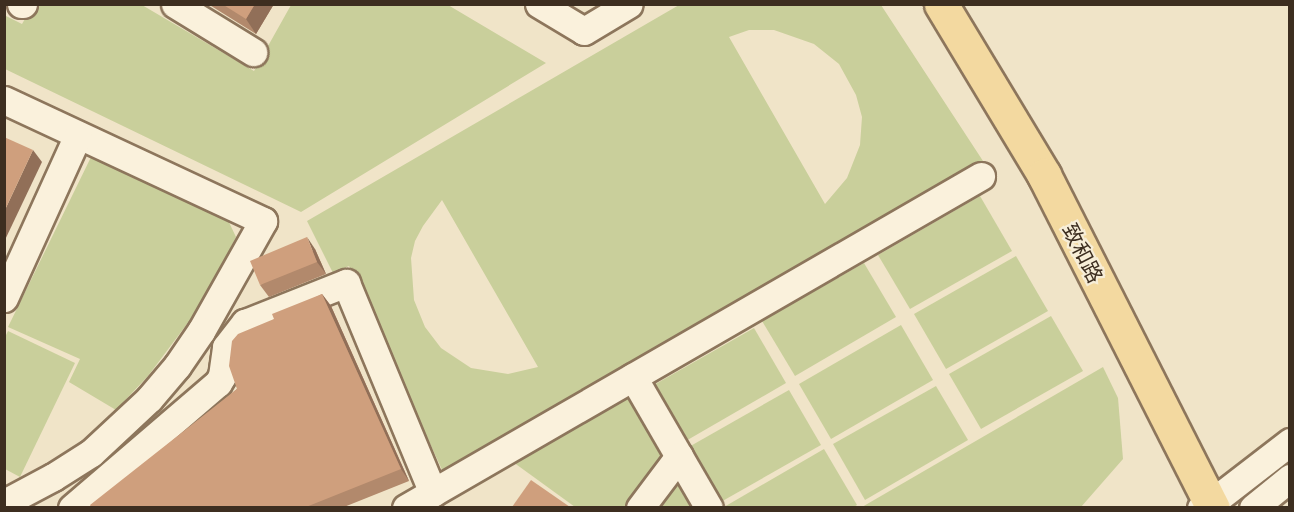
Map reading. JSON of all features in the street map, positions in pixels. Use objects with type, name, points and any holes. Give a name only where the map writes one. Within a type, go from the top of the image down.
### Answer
[{"type":"main road","name":"致和路","points":[[941,4],[1044,175],[1209,506]]},
{"type":"street","points":[[175,4],[253,52]]},
{"type":"street","points":[[539,4],[584,31],[629,4]]},
{"type":"street","points":[[4,100],[263,221],[201,331],[177,366],[149,399],[91,453],[53,477],[4,503]]},
{"type":"street","points":[[4,298],[78,135]]},
{"type":"street","points":[[72,507],[218,383],[222,376],[226,347],[245,323],[346,283],[415,503],[981,176]]},
{"type":"street","points":[[633,377],[709,507]]},
{"type":"street","points":[[1209,506],[1290,442]]},
{"type":"street","points":[[640,507],[679,456]]},
{"type":"street","points":[[1253,507],[1290,478]]},
{"type":"green space","points":[[33,5],[142,5],[254,71],[291,5],[448,5],[546,63],[301,212],[5,69],[4,15],[22,24]]},
{"type":"green space","points":[[679,5],[881,5],[983,161],[443,472],[349,266],[333,273],[307,221]],"holes":[[[749,30],[774,30],[814,44],[839,64],[856,95],[862,117],[860,145],[847,178],[825,204],[729,37]],[[442,200],[538,367],[508,374],[471,368],[441,348],[425,327],[414,300],[411,258],[415,241],[423,226]]]},
{"type":"green space","points":[[92,155],[226,216],[236,237],[202,304],[148,376],[116,410],[69,382],[80,359],[8,327]]},
{"type":"green space","points":[[980,196],[1012,251],[910,309],[878,255]]},
{"type":"green space","points":[[1016,256],[1048,311],[946,369],[914,314]]},
{"type":"green space","points":[[864,263],[896,317],[795,376],[762,321]]},
{"type":"green space","points":[[1051,316],[1083,371],[981,429],[949,374]]},
{"type":"green space","points":[[901,325],[933,380],[831,439],[799,384]]},
{"type":"green space","points":[[754,328],[786,383],[684,442],[652,386]]},
{"type":"green space","points":[[8,331],[75,363],[20,477],[5,469],[4,339]]},
{"type":"green space","points":[[1103,367],[1118,398],[1123,459],[1081,507],[862,507]]},
{"type":"green space","points":[[936,386],[968,440],[865,500],[833,444]]},
{"type":"green space","points":[[789,390],[821,445],[719,503],[687,448]]},
{"type":"green space","points":[[632,392],[699,507],[575,507],[513,462]]},
{"type":"green space","points":[[824,449],[857,505],[852,508],[724,507]]},
{"type":"building","points":[[222,4],[255,4],[246,19]]},
{"type":"building","points":[[4,137],[33,150],[4,212]]},
{"type":"building","points":[[307,237],[317,262],[260,285],[250,261]]},
{"type":"building","points":[[322,294],[401,469],[306,507],[91,507],[90,505],[237,389],[229,366],[232,341],[238,334],[274,319],[272,314]]},
{"type":"building","points":[[531,480],[570,507],[512,507]]}]
